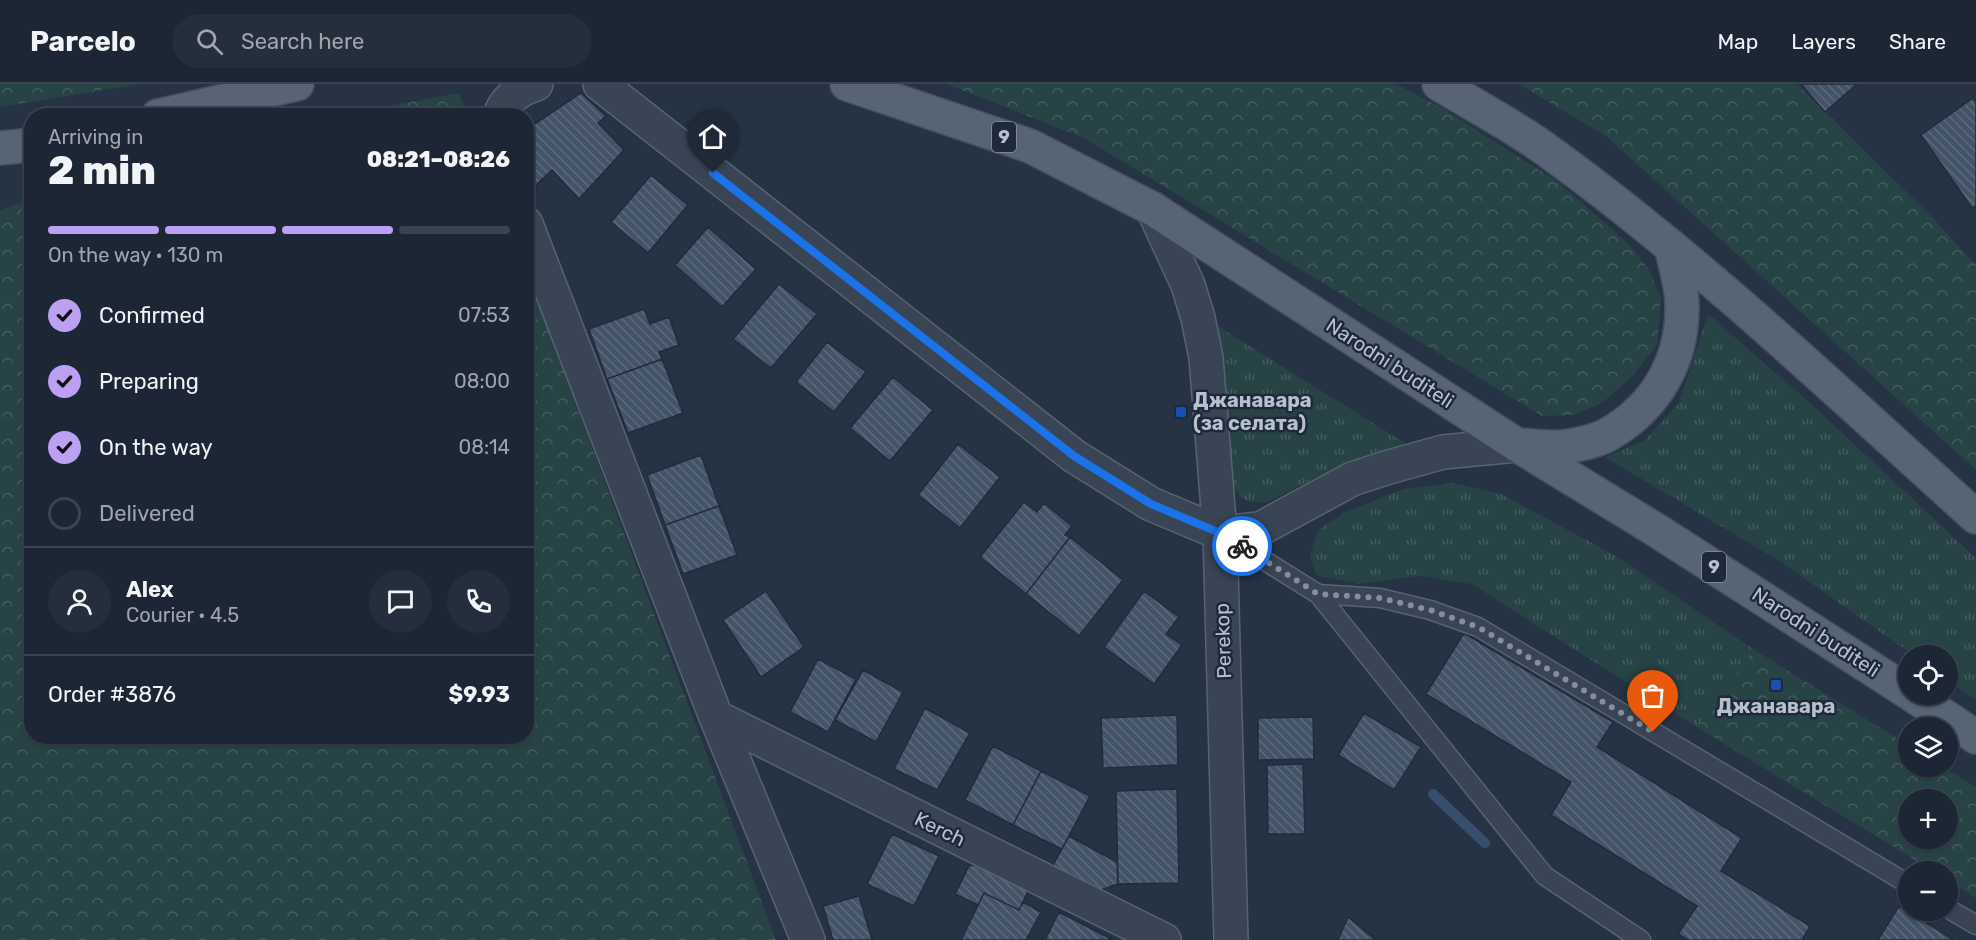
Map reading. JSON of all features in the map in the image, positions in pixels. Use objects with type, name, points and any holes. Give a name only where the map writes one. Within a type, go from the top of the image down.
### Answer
[{"type":"main road","points":[[193,108],[297,84]]},
{"type":"main road","name":"Narodni buditeli","points":[[847,84],[1030,146],[1153,209],[1517,445],[1676,542],[1898,685]]},
{"type":"main road","points":[[1439,84],[1546,150],[1671,246],[1976,517]]},
{"type":"main road","points":[[1517,445],[1567,447],[1608,435],[1635,414],[1657,392],[1673,364],[1681,333],[1682,302],[1671,246]]},
{"type":"main road","name":"Narodni buditeli","points":[[1928,705],[1976,737]]},
{"type":"street","points":[[502,108],[524,87],[536,84]]},
{"type":"street","points":[[600,84],[1074,456],[1151,504],[1220,533],[1260,529],[1352,479],[1389,467],[1443,452],[1517,445]]},
{"type":"street","name":"Perekop","points":[[1153,209],[1188,285],[1198,318],[1207,369],[1220,533],[1231,940]]},
{"type":"street","points":[[534,245],[716,717],[808,940]]},
{"type":"street","name":"Kerch","points":[[716,717],[1164,940]]},
{"type":"lane","points":[[1220,533],[1318,594],[1545,876],[1641,940]]},
{"type":"lane","points":[[1318,594],[1380,598],[1430,610],[1478,627],[1898,878]]},
{"type":"lane","points":[[1958,914],[1976,925]]},
{"type":"green space","points":[[0,84],[140,84],[0,107]]},
{"type":"green space","points":[[946,84],[1396,84],[1442,108],[1558,182],[1629,244],[1649,270],[1661,298],[1657,345],[1634,375],[1602,403],[1574,415],[1542,416],[1084,138]]},
{"type":"green space","points":[[1519,84],[1797,84],[1930,215],[1976,265],[1976,470],[1606,136]]},
{"type":"green space","points":[[459,93],[464,108],[379,108]]},
{"type":"green space","points":[[24,201],[24,744],[534,744],[534,293],[776,940],[0,940],[0,210]]},
{"type":"green space","points":[[1708,314],[1809,402],[1976,558],[1976,700],[1958,688],[1958,645],[1899,645],[1781,562],[1605,457],[1645,440],[1679,403]]},
{"type":"green space","points":[[1216,325],[1408,445],[1344,464],[1267,502],[1250,502],[1243,499],[1230,485]]},
{"type":"green space","points":[[1453,483],[1501,494],[1616,556],[1753,649],[1698,728],[1472,584],[1419,576],[1359,584],[1316,575],[1310,556],[1317,531],[1347,511],[1404,489]]},
{"type":"green space","points":[[1753,649],[1898,739],[1898,777],[1958,776],[1976,787],[1976,898],[1958,887],[1958,861],[1917,861],[1698,728]]},
{"type":"building","points":[[1801,84],[1857,84],[1825,112]]},
{"type":"building","points":[[581,93],[606,116],[598,123],[624,150],[579,199],[552,170],[534,187],[534,125]]},
{"type":"building","points":[[1973,98],[1976,102],[1976,206],[1972,208],[1921,135]]},
{"type":"building","points":[[651,175],[688,205],[648,253],[611,222]]},
{"type":"building","points":[[708,227],[756,269],[722,307],[675,265]]},
{"type":"building","points":[[779,284],[817,314],[771,368],[733,339]]},
{"type":"building","points":[[644,309],[650,324],[669,317],[679,345],[659,352],[662,359],[607,379],[589,329]]},
{"type":"building","points":[[827,342],[866,372],[834,412],[796,382]]},
{"type":"building","points":[[662,359],[683,413],[628,433],[607,379]]},
{"type":"building","points":[[893,377],[933,410],[890,461],[850,428]]},
{"type":"building","points":[[958,444],[1000,477],[960,528],[918,495]]},
{"type":"building","points":[[701,455],[719,506],[665,525],[647,475]]},
{"type":"building","points":[[1024,502],[1037,512],[1044,503],[1072,526],[1065,535],[1070,537],[1026,594],[980,557]]},
{"type":"building","points":[[719,506],[737,555],[683,574],[665,525]]},
{"type":"building","points":[[1070,537],[1123,580],[1079,636],[1026,594]]},
{"type":"building","points":[[766,591],[804,647],[761,677],[723,620]]},
{"type":"building","points":[[1144,591],[1179,617],[1166,634],[1182,645],[1154,684],[1104,647]]},
{"type":"building","points":[[1464,633],[1613,722],[1597,747],[1742,838],[1721,871],[1810,926],[1802,940],[1688,940],[1678,934],[1697,906],[1551,815],[1571,782],[1426,694]]},
{"type":"building","points":[[818,659],[856,679],[828,732],[790,712]]},
{"type":"building","points":[[863,670],[903,692],[876,742],[835,720]]},
{"type":"building","points":[[925,708],[970,733],[937,790],[894,769]]},
{"type":"building","points":[[1364,713],[1421,747],[1394,790],[1338,755]]},
{"type":"building","points":[[1177,715],[1178,765],[1103,768],[1101,718]]},
{"type":"building","points":[[1313,717],[1314,759],[1258,760],[1258,718]]},
{"type":"building","points":[[993,746],[1041,771],[1013,825],[965,800]]},
{"type":"building","points":[[1303,764],[1305,834],[1268,834],[1267,765]]},
{"type":"building","points":[[1041,771],[1090,796],[1062,849],[1013,825]]},
{"type":"building","points":[[1177,789],[1179,883],[1118,884],[1116,791]]},
{"type":"building","points":[[892,834],[939,856],[914,906],[867,884]]},
{"type":"building","points":[[1069,836],[1117,862],[1118,884],[1098,891],[1052,867]]},
{"type":"building","points":[[983,864],[1030,887],[1019,910],[984,893],[978,905],[955,894],[969,866]]},
{"type":"building","points":[[984,893],[1019,910],[1023,902],[1041,912],[1026,940],[961,940]]},
{"type":"building","points":[[859,896],[872,940],[833,940],[823,906]]},
{"type":"building","points":[[1898,908],[1898,921],[1923,921],[1954,940],[1878,940]]},
{"type":"building","points":[[1059,912],[1113,940],[1045,940]]},
{"type":"building","points":[[1348,917],[1376,940],[1338,940]]},
{"type":"waterway","points":[[1433,794],[1485,843]]},
{"type":"way so far","points":[[1242,546],[1318,594],[1380,598],[1430,610],[1478,627],[1653,732]]},
{"type":"place","name":"Джанавара (за селата)","points":[[1181,412]]},
{"type":"place","name":"Джанавара","points":[[1776,685]]},
{"type":"route","points":[[713,173],[1074,456],[1151,504],[1220,533],[1242,546]]}]
